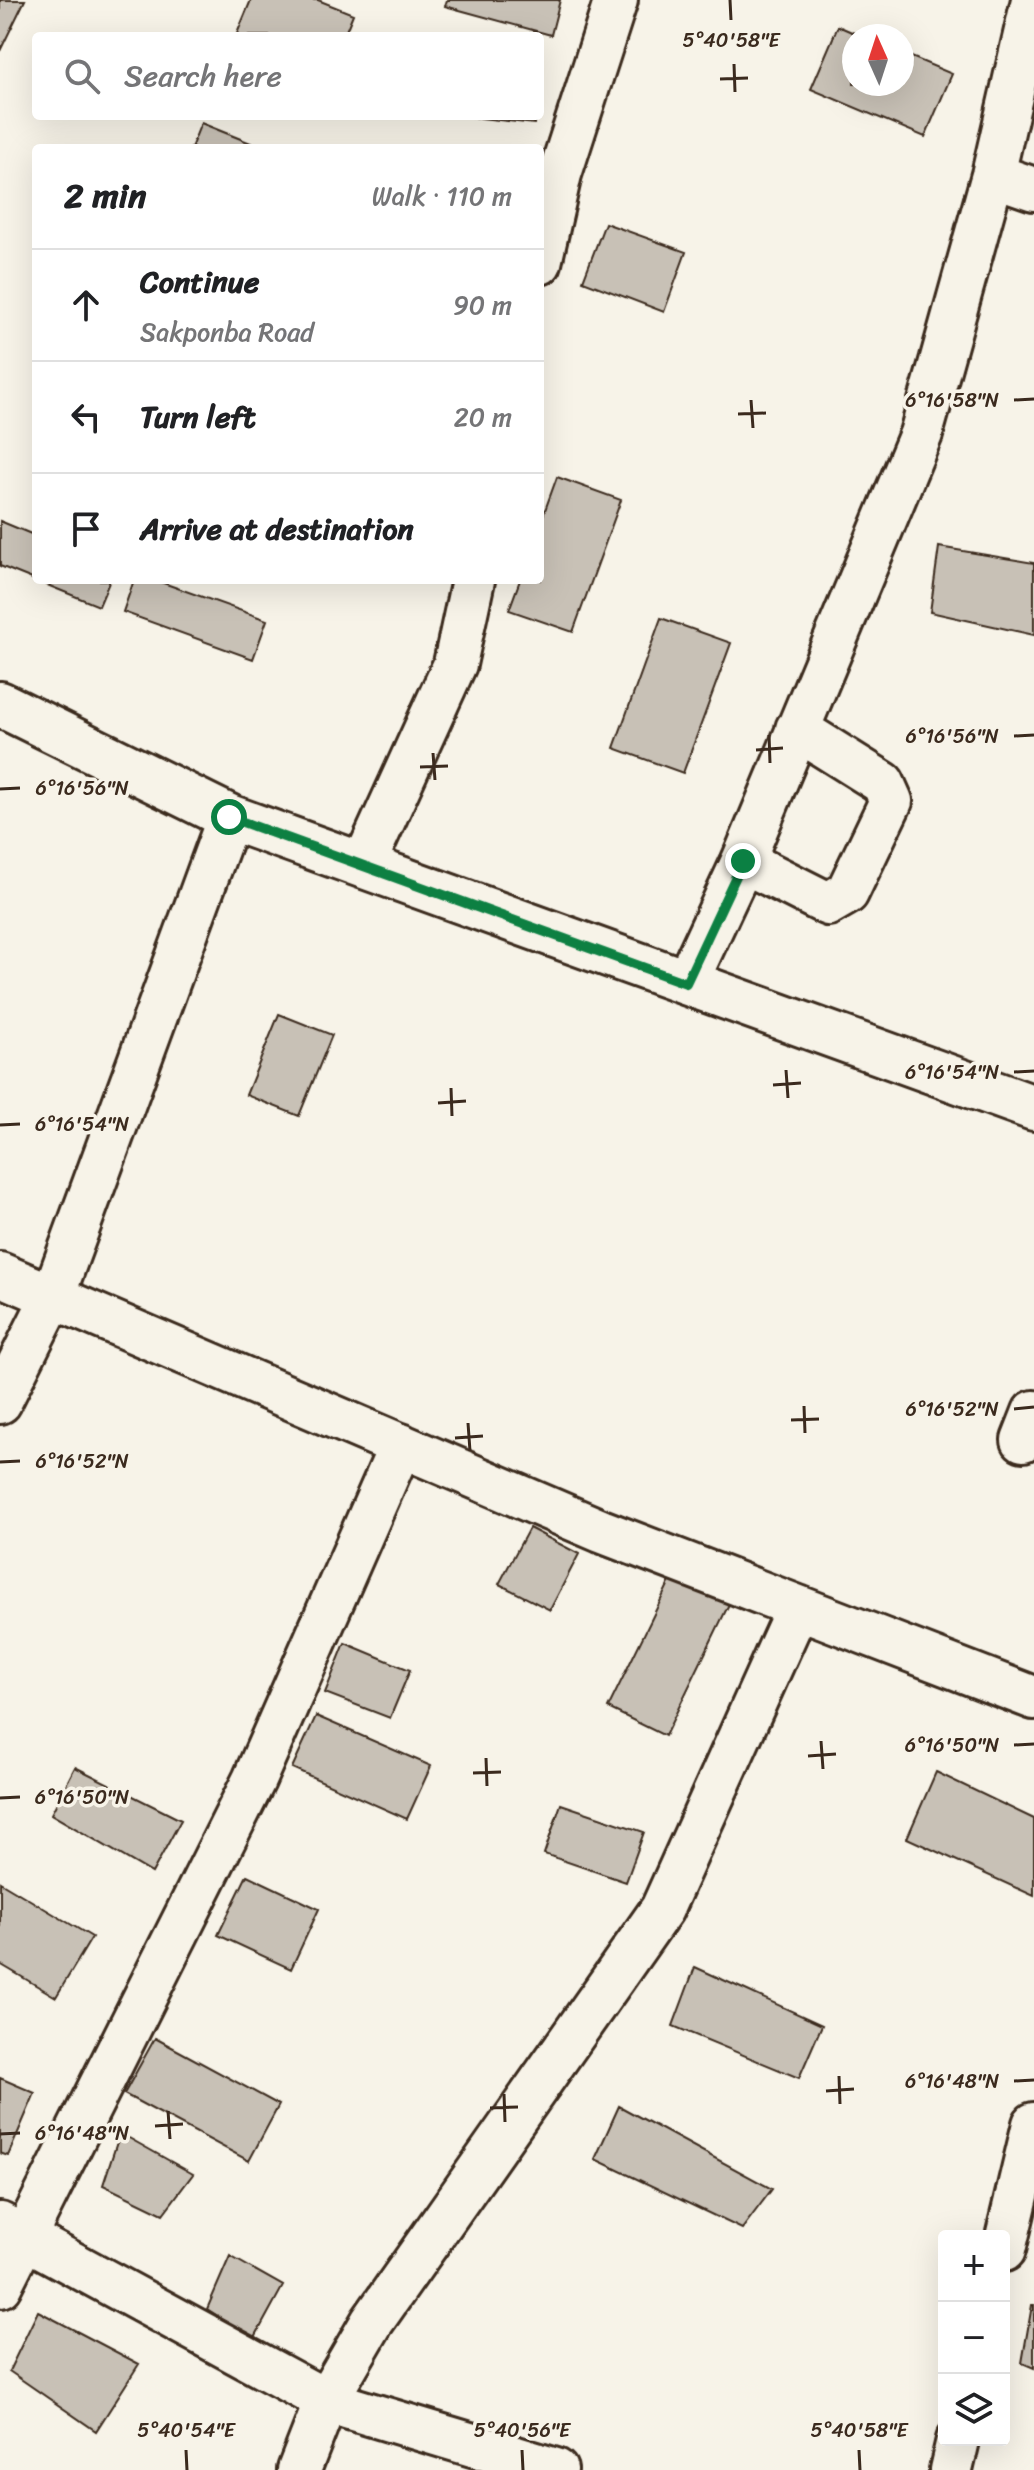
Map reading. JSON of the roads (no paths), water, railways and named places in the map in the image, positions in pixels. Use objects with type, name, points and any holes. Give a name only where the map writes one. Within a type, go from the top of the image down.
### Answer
[{"type":"main road","points":[[0,704],[229,817],[1034,1108]]},
{"type":"street","points":[[544,245],[560,174],[616,0]]},
{"type":"street","points":[[686,983],[743,861],[921,434],[993,175],[1033,0]]},
{"type":"street","points":[[993,175],[1034,189]]},
{"type":"street","points":[[363,866],[455,664],[472,584]]},
{"type":"street","points":[[743,861],[828,904],[839,901],[847,893],[891,801],[883,783],[797,729]]},
{"type":"street","points":[[0,1402],[53,1296],[229,817]]},
{"type":"street","points":[[0,1274],[601,1531],[1034,1698]]},
{"type":"street","points":[[0,2286],[13,2230],[254,1780],[401,1445]]},
{"type":"street","points":[[299,2470],[326,2401],[372,2322],[662,1909],[798,1607]]},
{"type":"street","points":[[1009,2230],[1031,2148]]},
{"type":"street","points":[[13,2230],[326,2401],[556,2470]]},
{"type":"street","points":[[951,2470],[957,2446]]}]
